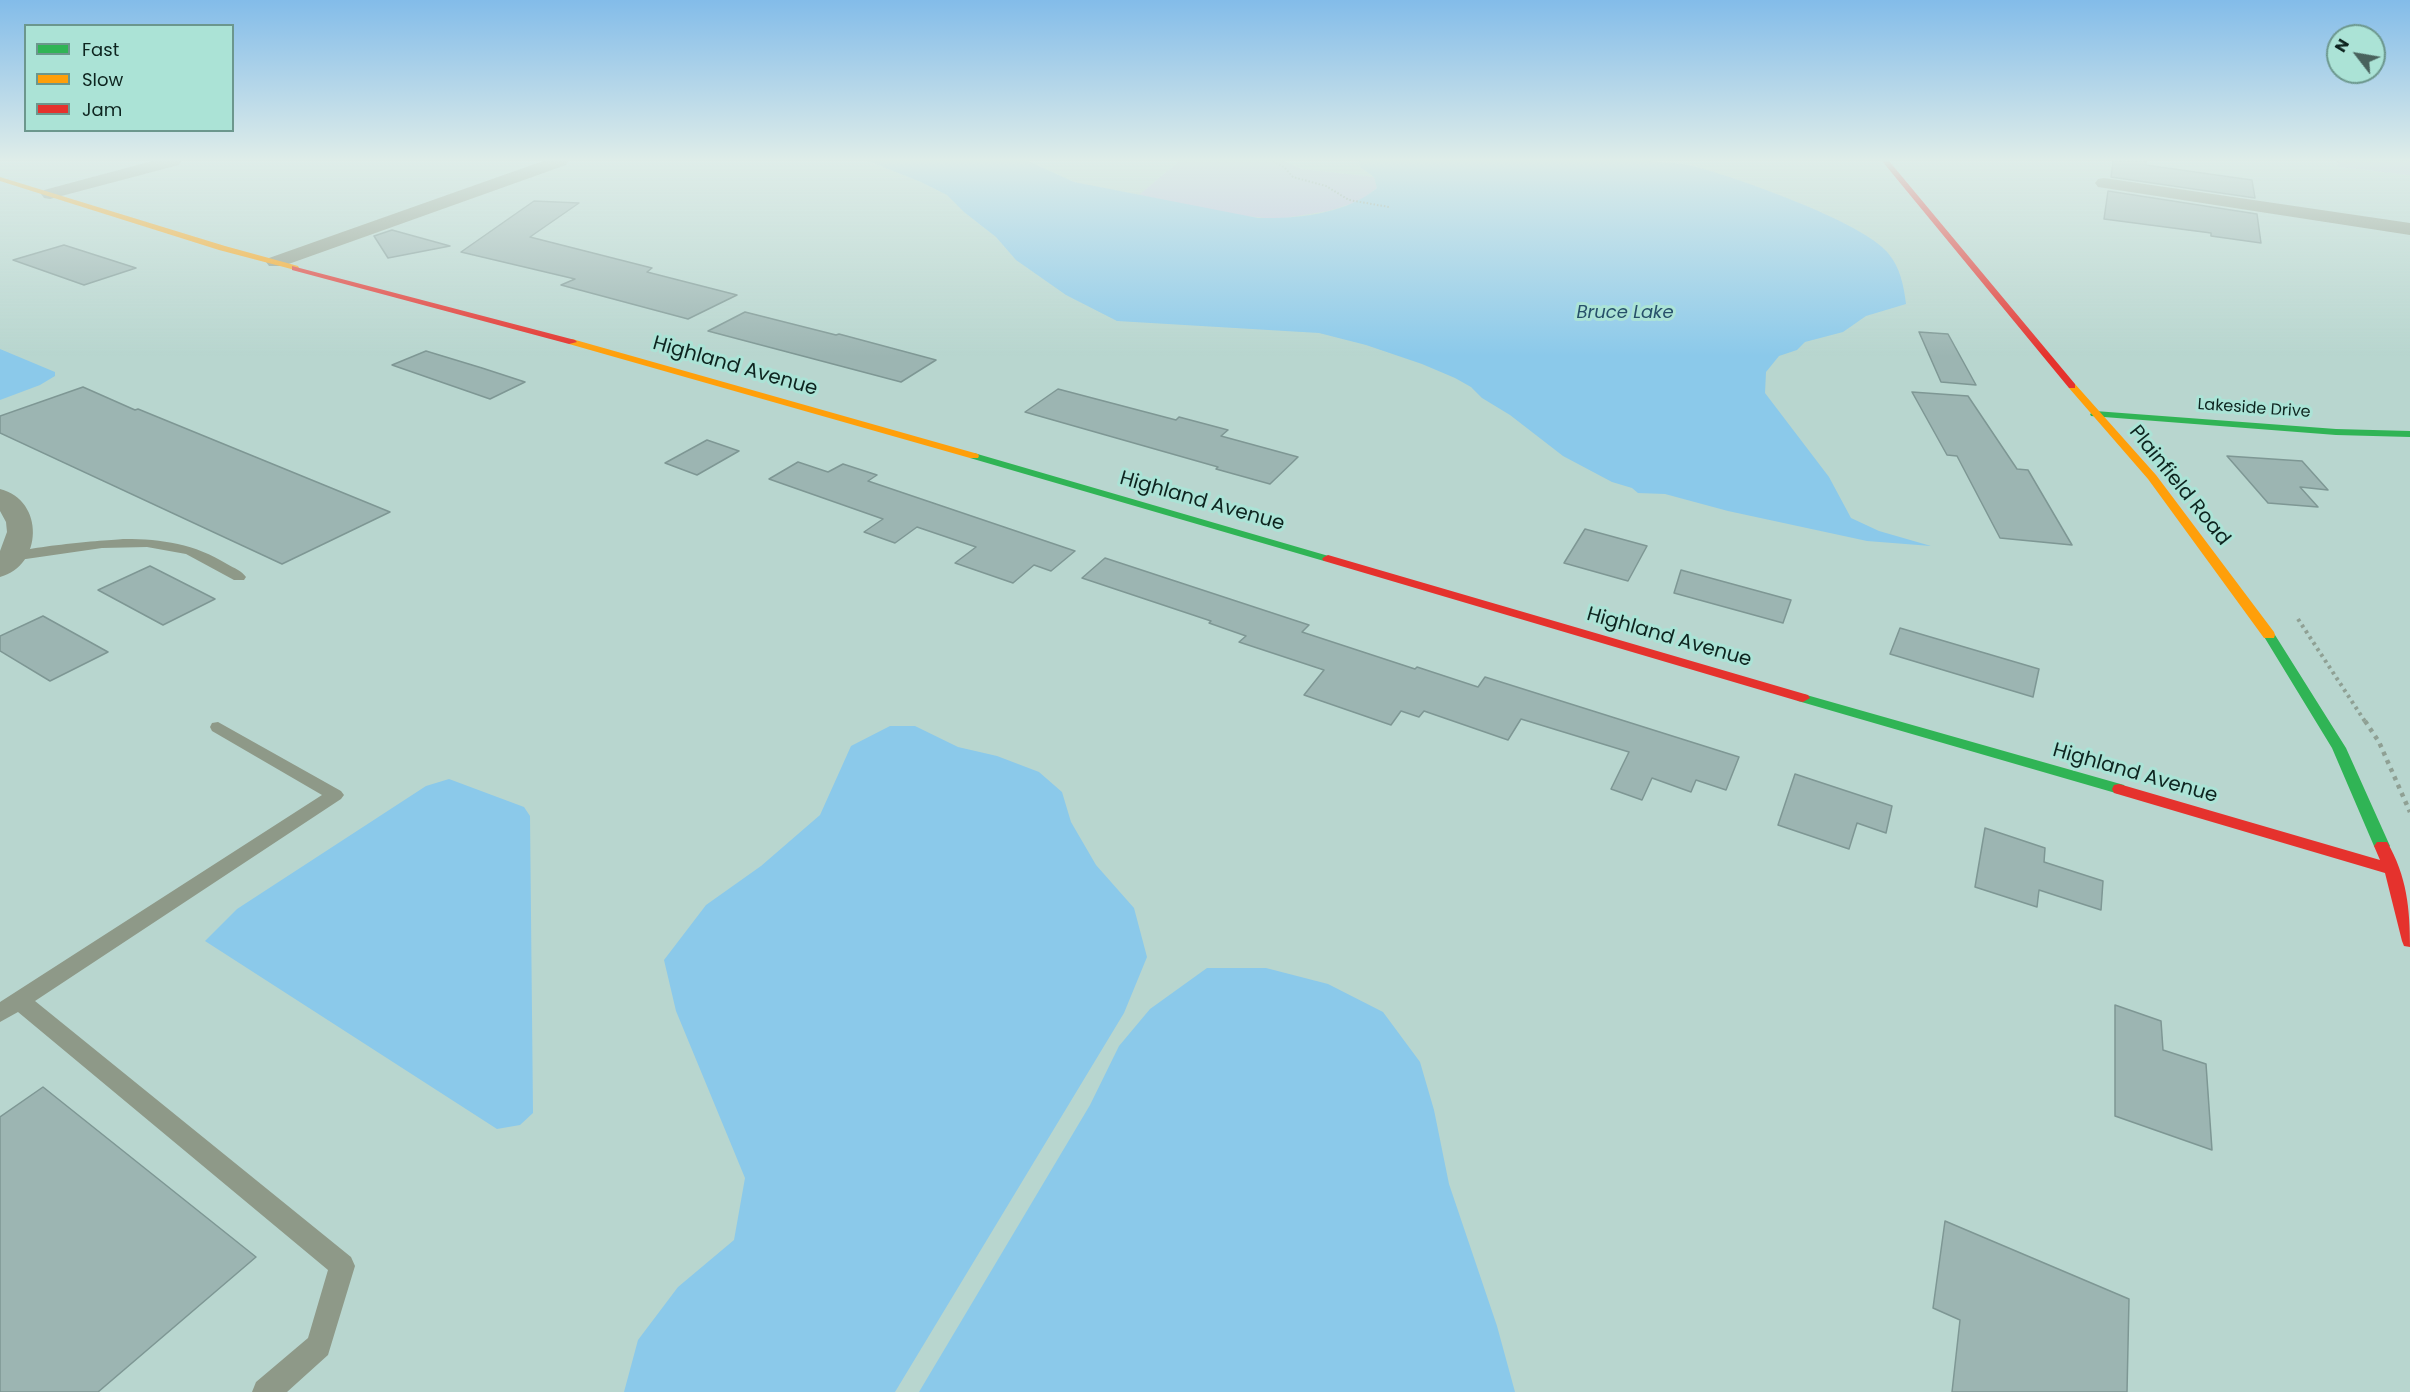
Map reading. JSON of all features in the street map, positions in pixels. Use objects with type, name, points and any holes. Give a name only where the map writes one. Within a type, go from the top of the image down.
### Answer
[{"type":"street","name":"Highland Avenue","points":[[156,226],[276,262],[704,378],[2392,869]]},
{"type":"street","points":[[276,262],[377,226]]},
{"type":"street","name":"Plainfield Road","points":[[1939,226],[2095,414],[2152,477],[2268,633],[2339,748],[2392,869],[2410,941]]},
{"type":"street","points":[[2390,226],[2410,229]]},
{"type":"street","name":"Lakeside Drive","points":[[2095,414],[2336,432],[2410,435]]},
{"type":"street","points":[[0,498],[20,515],[22,528],[6,562]]},
{"type":"lane","points":[[6,562],[96,546],[141,543],[192,551],[239,577]]},
{"type":"lane","points":[[218,727],[335,795],[10,1007],[342,1266],[318,1346],[266,1392]]},
{"type":"water","name":"Bruce Lake","points":[[982,226],[1849,226],[1874,241],[1888,253],[1896,264],[1903,284],[1906,304],[1866,316],[1843,332],[1805,342],[1797,350],[1779,356],[1766,372],[1765,393],[1829,477],[1851,518],[1879,531],[1931,546],[1867,541],[1728,511],[1665,494],[1638,493],[1632,488],[1612,482],[1563,456],[1510,415],[1455,378],[1366,345],[1319,333],[1117,321],[1066,295],[1016,260],[996,237]]},
{"type":"water","points":[[0,349],[55,372],[55,376],[40,385],[0,400]]},
{"type":"water","points":[[890,726],[915,726],[958,747],[997,756],[1039,772],[1062,792],[1071,822],[1096,865],[1134,908],[1147,957],[1124,1013],[895,1392],[624,1392],[638,1340],[678,1287],[734,1240],[745,1178],[676,1011],[664,960],[706,905],[761,866],[820,815],[851,746]]},
{"type":"water","points":[[449,779],[524,807],[530,816],[533,1113],[520,1125],[497,1129],[205,941],[237,909],[426,786]]},
{"type":"water","points":[[1207,968],[1266,968],[1328,984],[1383,1012],[1420,1062],[1434,1110],[1449,1184],[1497,1326],[1515,1392],[919,1392],[1090,1105],[1119,1046],[1150,1009]]},
{"type":"building","points":[[498,226],[546,226],[530,237],[652,268],[647,272],[737,295],[688,319],[561,285],[575,279],[461,252]]},
{"type":"building","points":[[2157,226],[2259,226],[2261,243],[2211,236],[2211,233]]},
{"type":"building","points":[[392,230],[450,246],[388,258],[374,236]]},
{"type":"building","points":[[64,245],[136,268],[84,285],[13,260]]},
{"type":"building","points":[[745,312],[936,360],[901,382],[708,331]]},
{"type":"building","points":[[1919,332],[1948,334],[1976,385],[1941,382]]},
{"type":"building","points":[[426,351],[525,382],[490,399],[392,365]]},
{"type":"building","points":[[83,387],[390,512],[282,564],[0,433],[0,416]]},
{"type":"building","points":[[1058,389],[1176,420],[1179,417],[1228,430],[1221,436],[1298,457],[1270,484],[1025,412]]},
{"type":"building","points":[[1912,392],[1968,396],[2017,469],[2028,470],[2072,545],[2000,538],[1957,456],[1947,455]]},
{"type":"building","points":[[707,440],[739,451],[697,475],[665,463]]},
{"type":"building","points":[[2227,456],[2302,461],[2328,490],[2300,487],[2318,507],[2268,503]]},
{"type":"building","points":[[798,462],[828,472],[843,464],[877,475],[868,481],[1075,551],[1051,571],[1034,565],[1013,583],[955,563],[976,547],[917,527],[895,543],[864,532],[883,519],[769,479]]},
{"type":"building","points":[[1585,529],[1647,546],[1628,581],[1564,563]]},
{"type":"building","points":[[1105,558],[1309,625],[1302,632],[1415,669],[1417,667],[1478,687],[1485,677],[1739,757],[1726,790],[1696,780],[1691,792],[1652,778],[1642,800],[1611,789],[1629,752],[1521,719],[1508,740],[1424,711],[1419,717],[1401,711],[1391,725],[1304,695],[1324,670],[1239,642],[1246,636],[1209,623],[1211,621],[1082,578]]},
{"type":"building","points":[[150,566],[215,599],[163,625],[98,590]]},
{"type":"building","points":[[1681,570],[1791,600],[1783,623],[1674,593]]},
{"type":"building","points":[[43,616],[108,652],[50,681],[0,651],[0,636]]},
{"type":"building","points":[[1900,628],[2039,669],[2033,697],[1890,654]]},
{"type":"building","points":[[1795,774],[1892,806],[1886,833],[1857,823],[1849,849],[1778,825]]},
{"type":"building","points":[[1985,828],[2045,848],[2044,862],[2103,881],[2101,910],[2039,890],[2037,907],[1975,887]]},
{"type":"building","points":[[2115,1005],[2161,1021],[2163,1050],[2206,1064],[2212,1150],[2115,1116]]},
{"type":"building","points":[[43,1087],[256,1257],[98,1392],[0,1392],[0,1117]]},
{"type":"building","points":[[1945,1221],[2129,1299],[2127,1392],[1952,1392],[1960,1320],[1933,1308]]},
{"type":"traffic: fast","points":[[2095,414],[2336,432],[2410,434]]},
{"type":"traffic: fast","points":[[974,456],[1328,559]]},
{"type":"traffic: fast","points":[[2269,635],[2339,748],[2382,846]]},
{"type":"traffic: fast","points":[[1803,698],[2119,789]]},
{"type":"traffic: slow","points":[[151,226],[295,268]]},
{"type":"traffic: slow","points":[[572,342],[974,456]]},
{"type":"traffic: slow","points":[[2072,386],[2152,477],[2269,635]]},
{"type":"traffic: jam","points":[[1939,226],[2072,386]]},
{"type":"traffic: jam","points":[[295,268],[572,342]]},
{"type":"traffic: jam","points":[[1328,559],[1803,698]]},
{"type":"traffic: jam","points":[[2119,789],[2392,869]]},
{"type":"traffic: jam","points":[[2382,846],[2392,869],[2410,941]]}]
